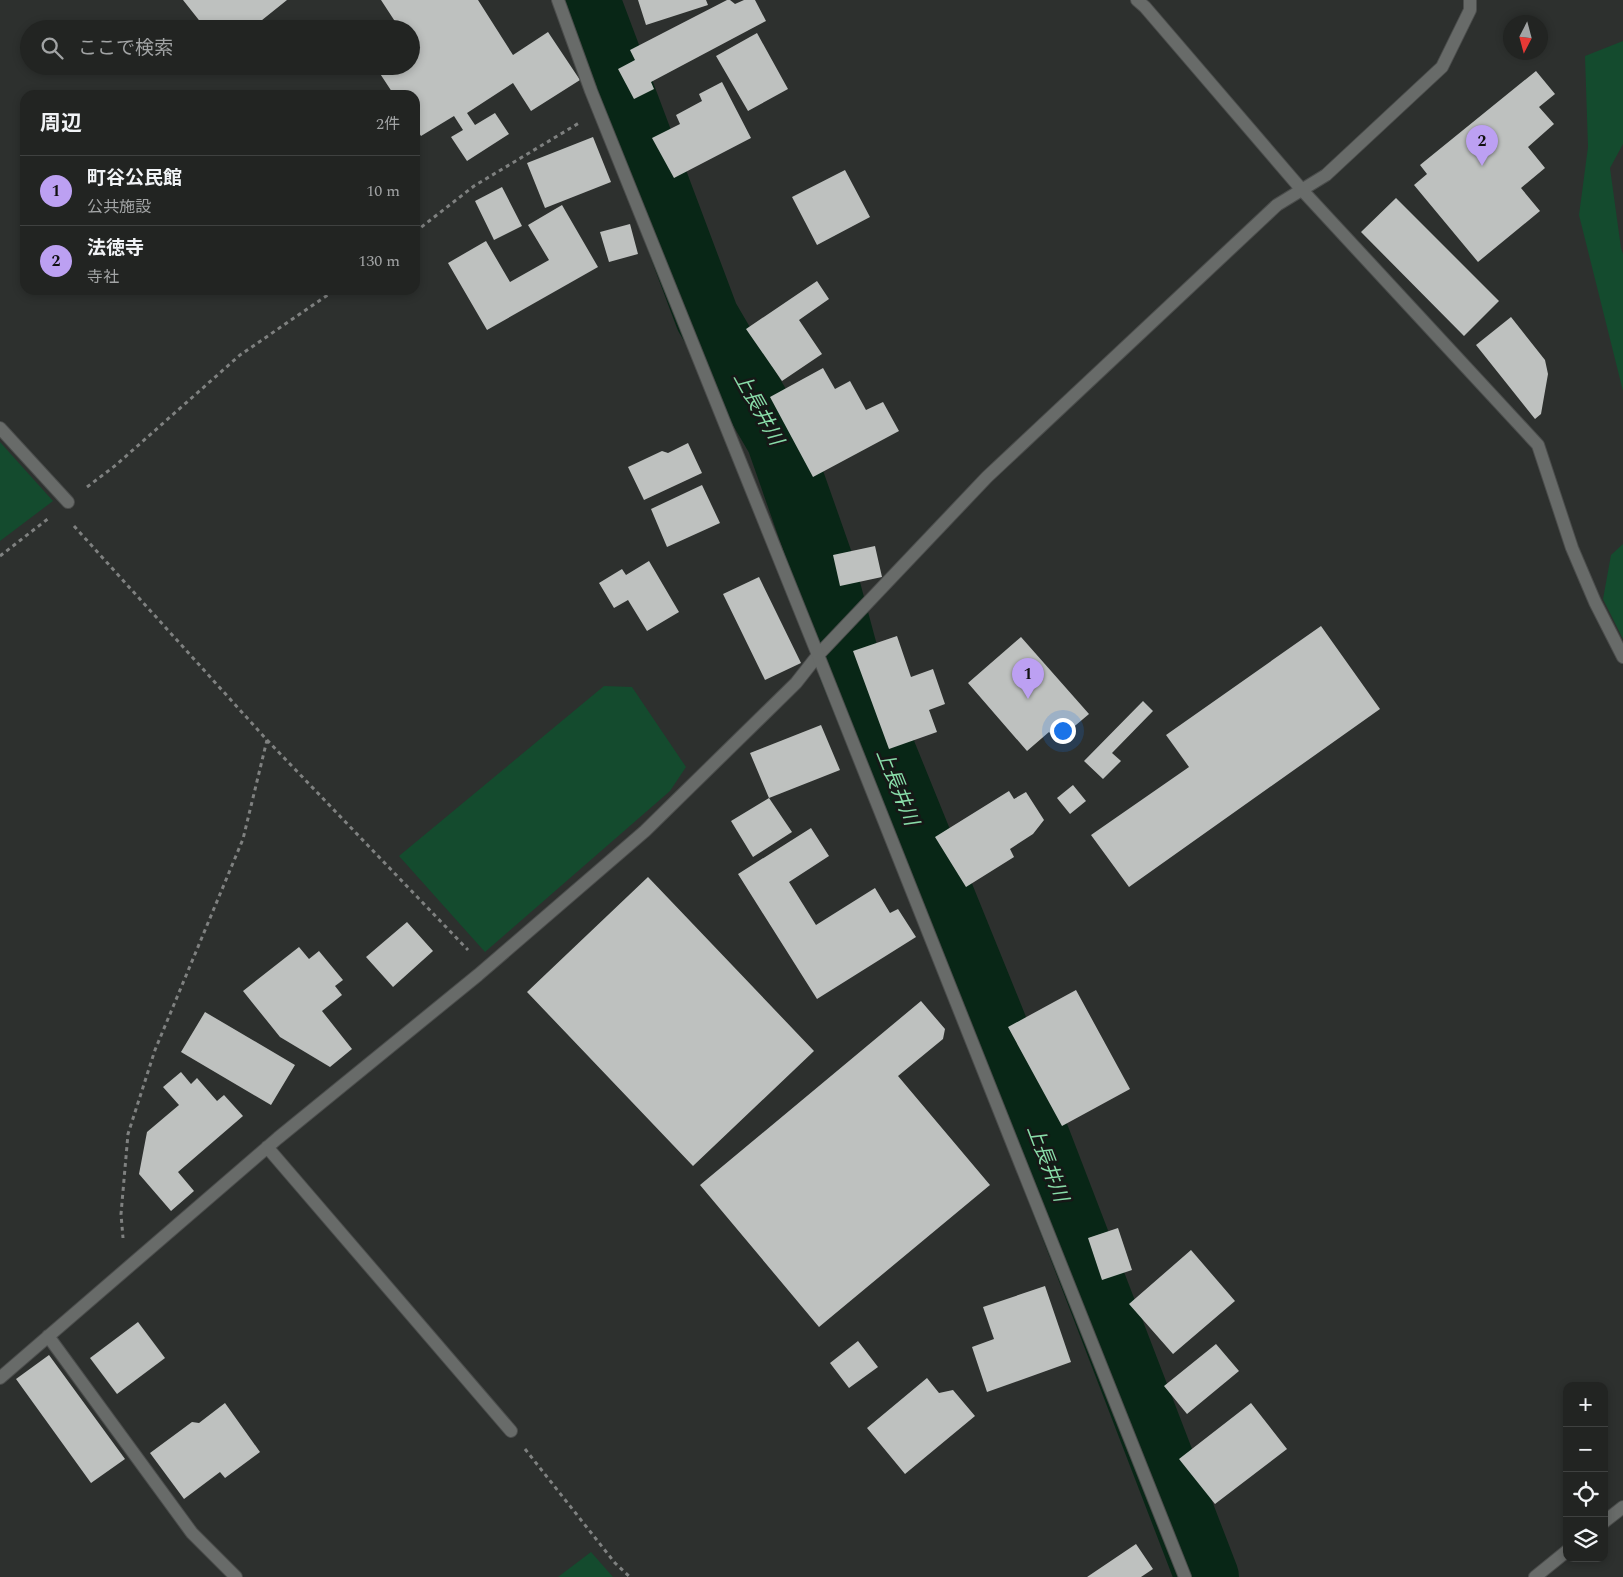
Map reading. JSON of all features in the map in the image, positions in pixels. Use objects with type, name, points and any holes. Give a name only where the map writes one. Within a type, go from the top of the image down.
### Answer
[{"type":"street","points":[[558,0],[599,111],[1185,1577]]},
{"type":"street","points":[[1137,0],[1302,190],[1538,446],[1572,548],[1595,602],[1623,657]]},
{"type":"street","points":[[0,1378],[267,1147],[486,969],[645,831],[796,683],[818,655],[987,477],[1277,205],[1326,175],[1442,67],[1470,10],[1470,0]]},
{"type":"street","points":[[0,428],[63,506]]},
{"type":"street","points":[[267,1147],[511,1431]]},
{"type":"street","points":[[48,1336],[192,1533],[236,1577]]},
{"type":"street","points":[[1608,1519],[1623,1507]]},
{"type":"street","points":[[1535,1577],[1563,1554]]},
{"type":"path","points":[[420,228],[474,186],[599,111]]},
{"type":"path","points":[[0,556],[116,464],[240,355],[328,295]]},
{"type":"path","points":[[63,506],[267,740],[486,969]]},
{"type":"path","points":[[126,1268],[121,1214],[128,1134],[155,1050],[243,839],[267,740]]},
{"type":"path","points":[[511,1431],[615,1562],[630,1577]]},
{"type":"green space","points":[[1623,41],[1623,144],[1610,168],[1623,254],[1623,391],[1579,215],[1588,147],[1585,56]]},
{"type":"green space","points":[[0,442],[53,501],[0,541]]},
{"type":"green space","points":[[1623,544],[1623,639],[1603,599],[1611,555]]},
{"type":"green space","points":[[604,686],[632,687],[686,767],[670,791],[485,952],[399,856]]},
{"type":"green space","points":[[591,1552],[613,1577],[558,1577]]},
{"type":"building","points":[[183,0],[287,0],[262,20],[199,20]]},
{"type":"building","points":[[381,0],[478,0],[513,55],[548,32],[580,80],[531,111],[513,83],[467,113],[475,125],[495,113],[509,134],[467,161],[451,137],[463,130],[454,116],[421,136],[420,90],[391,90],[381,75],[420,75],[420,20],[394,20]]},
{"type":"building","points":[[638,0],[706,0],[708,5],[646,25]]},
{"type":"building","points":[[727,0],[735,4],[744,0],[755,0],[766,21],[651,82],[654,89],[634,99],[618,69],[635,60],[630,50]]},
{"type":"building","points":[[757,33],[788,89],[748,111],[716,56]]},
{"type":"building","points":[[1536,71],[1555,94],[1539,107],[1554,124],[1528,147],[1545,168],[1521,188],[1540,211],[1478,262],[1414,185],[1427,174],[1420,165]]},
{"type":"building","points":[[722,82],[751,138],[674,178],[652,138],[680,124],[676,115],[702,101],[699,94]]},
{"type":"building","points":[[593,137],[611,182],[545,208],[527,163]]},
{"type":"building","points":[[845,170],[870,217],[817,245],[792,197]]},
{"type":"building","points":[[502,187],[522,226],[494,240],[475,201]]},
{"type":"building","points":[[1396,198],[1499,301],[1464,336],[1361,232]]},
{"type":"building","points":[[562,205],[598,267],[487,330],[448,263],[486,241],[510,282],[549,260],[528,225]]},
{"type":"building","points":[[630,224],[638,254],[609,262],[600,232]]},
{"type":"building","points":[[817,281],[829,299],[799,320],[822,354],[782,381],[746,329]]},
{"type":"building","points":[[1511,317],[1545,360],[1548,374],[1541,414],[1535,419],[1476,345]]},
{"type":"building","points":[[823,368],[835,389],[850,381],[866,410],[883,402],[899,431],[813,477],[770,397]]},
{"type":"building","points":[[688,443],[702,473],[644,500],[628,467],[662,451],[668,453]]},
{"type":"building","points":[[702,485],[720,523],[667,547],[651,509]]},
{"type":"building","points":[[875,546],[882,577],[840,586],[833,555]]},
{"type":"building","points":[[649,561],[679,612],[647,631],[628,600],[614,608],[599,583],[622,569],[626,575]]},
{"type":"building","points":[[759,577],[801,663],[765,680],[723,594]]},
{"type":"building","points":[[1321,626],[1380,709],[1129,887],[1091,835],[1189,767],[1166,735]]},
{"type":"building","points":[[897,636],[911,677],[933,669],[945,704],[929,710],[937,732],[889,749],[853,651]]},
{"type":"building","points":[[1021,637],[1089,714],[1057,741],[1049,732],[1027,751],[968,683]]},
{"type":"building","points":[[1143,701],[1153,711],[1112,753],[1121,761],[1103,779],[1084,761]]},
{"type":"building","points":[[821,725],[840,770],[769,798],[750,753]]},
{"type":"building","points":[[1073,785],[1086,801],[1070,814],[1057,798]]},
{"type":"building","points":[[1009,791],[1014,799],[1026,792],[1044,820],[1033,834],[1010,849],[1014,857],[966,887],[935,837]]},
{"type":"building","points":[[769,798],[792,832],[753,857],[731,821]]},
{"type":"building","points":[[811,828],[829,856],[789,882],[816,925],[875,888],[890,913],[898,909],[916,937],[817,999],[738,874]]},
{"type":"building","points":[[648,877],[814,1051],[693,1166],[527,992]]},
{"type":"building","points":[[407,922],[433,951],[393,987],[366,957]]},
{"type":"building","points":[[299,947],[309,959],[319,951],[343,980],[335,986],[342,995],[322,1011],[352,1049],[330,1067],[280,1037],[243,991]]},
{"type":"building","points":[[1076,990],[1130,1089],[1062,1126],[1008,1027]]},
{"type":"building","points":[[921,1001],[945,1029],[943,1039],[898,1076],[990,1185],[819,1327],[700,1185]]},
{"type":"building","points":[[205,1012],[295,1065],[271,1105],[181,1052]]},
{"type":"building","points":[[181,1072],[191,1084],[197,1078],[217,1101],[224,1095],[243,1116],[178,1172],[194,1191],[171,1211],[139,1174],[147,1132],[179,1105],[163,1087]]},
{"type":"building","points":[[1118,1228],[1132,1270],[1102,1280],[1088,1238]]},
{"type":"building","points":[[1191,1250],[1235,1301],[1173,1354],[1129,1304]]},
{"type":"building","points":[[1045,1286],[1071,1362],[987,1392],[972,1347],[994,1339],[983,1307]]},
{"type":"building","points":[[138,1322],[165,1358],[117,1394],[90,1358]]},
{"type":"building","points":[[858,1341],[878,1367],[849,1388],[830,1363]]},
{"type":"building","points":[[1216,1344],[1239,1371],[1187,1414],[1164,1386]]},
{"type":"building","points":[[49,1355],[125,1459],[91,1483],[16,1379]]},
{"type":"building","points":[[927,1378],[939,1393],[953,1390],[975,1416],[905,1474],[867,1428]]},
{"type":"building","points":[[225,1403],[260,1452],[225,1478],[220,1472],[184,1499],[150,1453],[192,1422],[199,1423]]},
{"type":"building","points":[[1251,1403],[1287,1449],[1215,1504],[1179,1459]]},
{"type":"building","points":[[1136,1544],[1153,1569],[1141,1577],[1087,1577]]},
{"type":"waterway","name":"上長井川","points":[[588,0],[707,317],[778,439],[822,564],[850,668],[994,1023],[1207,1577]]},
{"type":"place","name":"法徳寺","points":[[1482,166]]},
{"type":"place","name":"町谷公民館","points":[[1028,699]]}]
